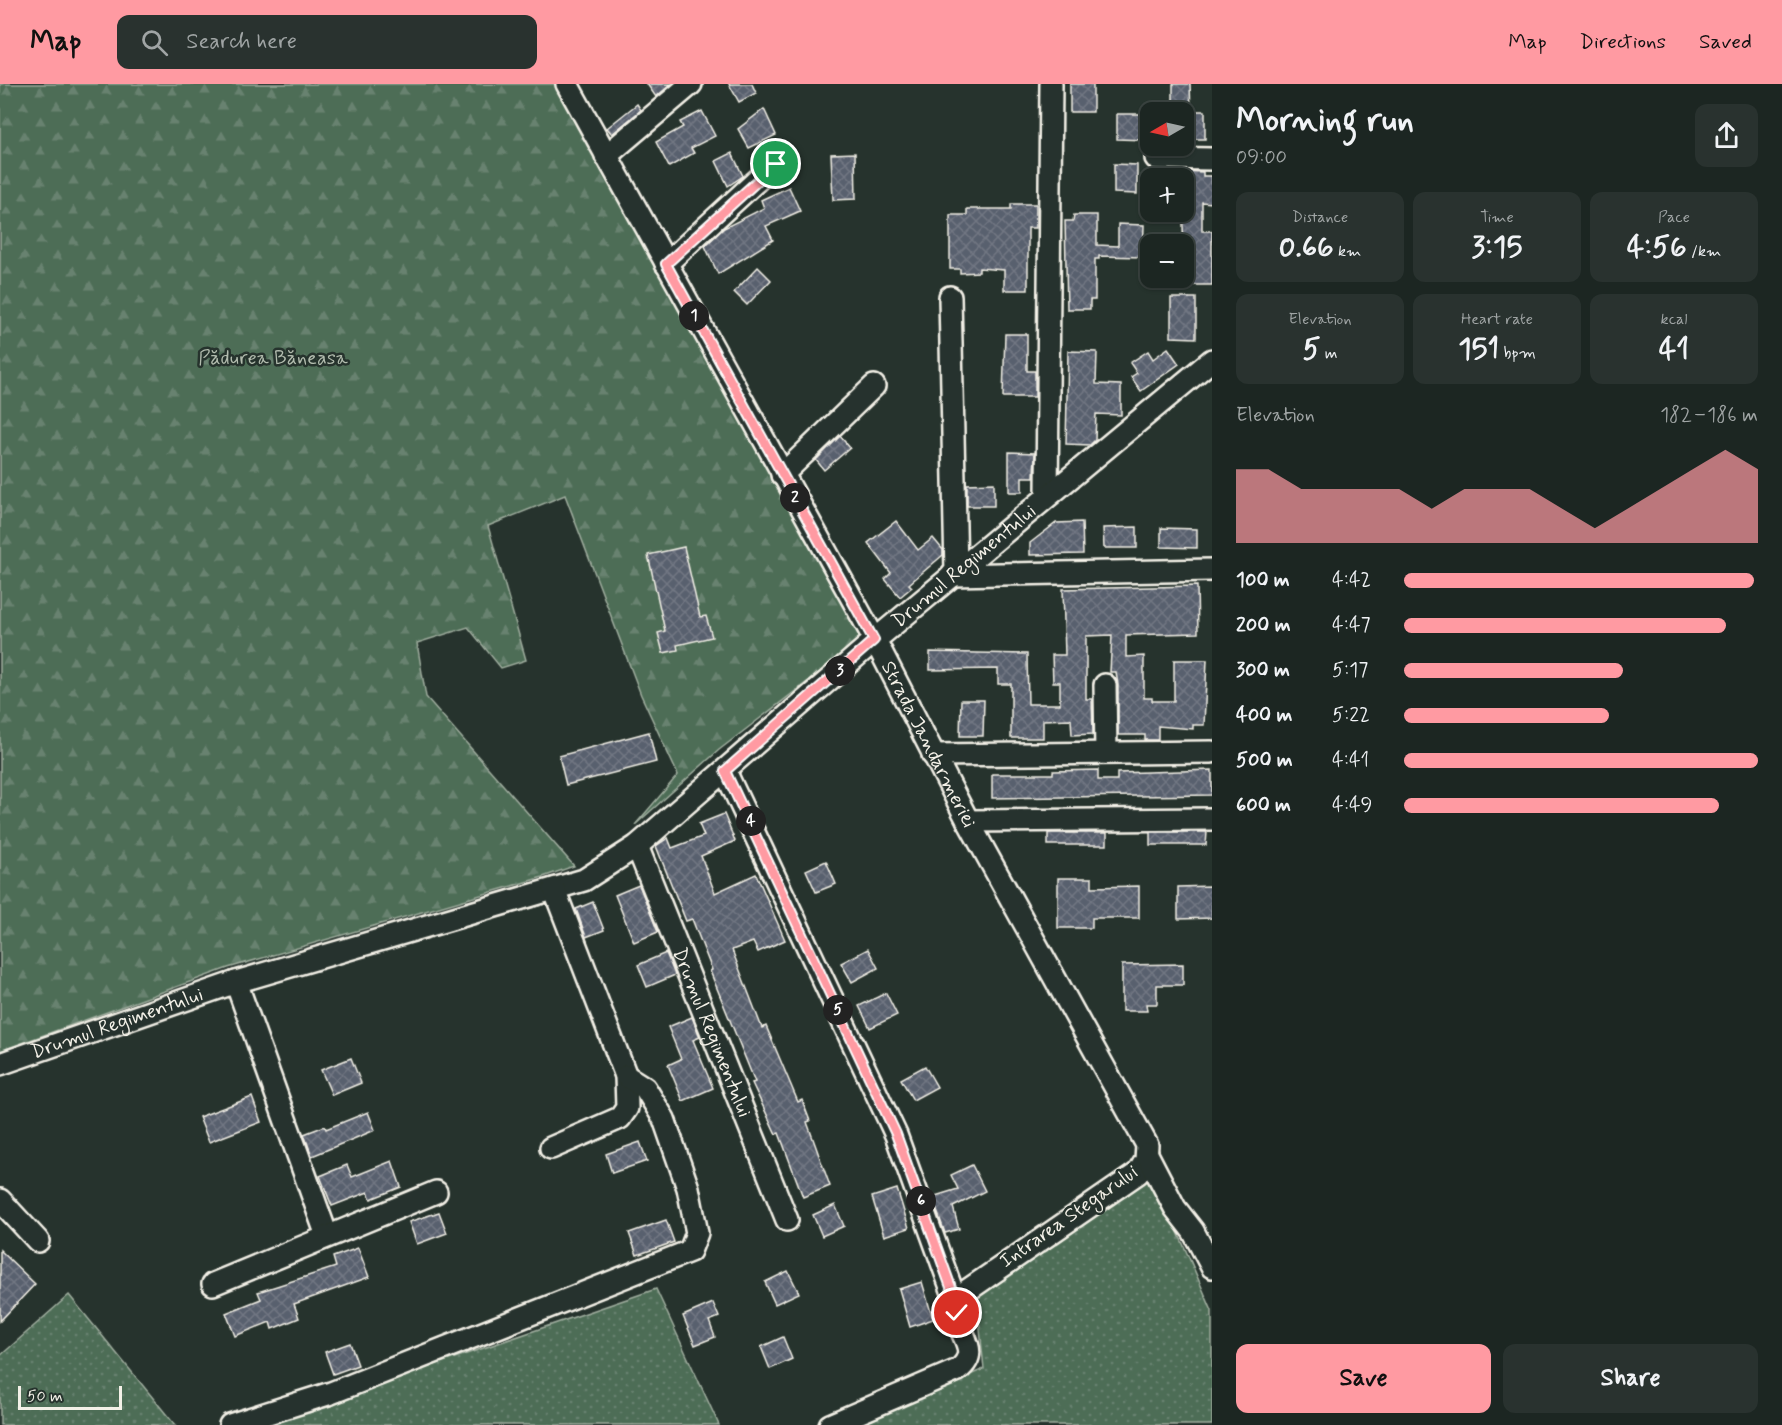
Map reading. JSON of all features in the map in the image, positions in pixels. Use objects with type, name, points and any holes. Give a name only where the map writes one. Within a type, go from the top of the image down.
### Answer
[{"type":"street","name":"Strada Jandarmeriei","points":[[567,84],[874,640],[968,821],[1141,1131],[1147,1145],[1147,1154],[1166,1192],[1193,1231],[1212,1267]]},
{"type":"street","points":[[606,156],[691,84]]},
{"type":"street","points":[[1047,495],[1051,84]]},
{"type":"street","points":[[1156,158],[1212,159]]},
{"type":"street","points":[[666,264],[776,164]]},
{"type":"street","points":[[950,297],[954,573],[1212,570]]},
{"type":"street","name":"Drumul Regimentului","points":[[0,1064],[236,982],[584,880],[637,846],[874,640],[1212,360]]},
{"type":"street","points":[[782,475],[874,386]]},
{"type":"street","points":[[1105,686],[1106,753]]},
{"type":"street","points":[[933,755],[1212,752]]},
{"type":"street","points":[[725,771],[896,1134],[957,1304],[959,1323],[970,1354],[968,1362],[958,1370],[830,1425]]},
{"type":"street","points":[[968,821],[1212,819]]},
{"type":"street","name":"Drumul Regimentului","points":[[637,846],[787,1220]]},
{"type":"street","points":[[551,1148],[620,1118],[627,1108],[626,1076],[554,890]]},
{"type":"street","points":[[236,982],[327,1236]]},
{"type":"street","points":[[230,1425],[331,1394],[690,1251],[697,1233],[688,1188],[664,1119],[645,1088],[626,1076]]},
{"type":"street","name":"Intrarea Stegarului","points":[[957,1304],[980,1280],[1138,1173],[1144,1166],[1147,1154]]},
{"type":"street","points":[[213,1284],[435,1192]]},
{"type":"street","points":[[0,1200],[38,1241]]},
{"type":"green space","name":"Pădurea Băneasa","points":[[0,84],[567,84],[875,640],[859,642],[719,750],[635,825],[678,775],[641,695],[565,495],[488,526],[526,660],[501,668],[468,627],[417,643],[426,697],[574,866],[228,968],[0,1051]]},
{"type":"green space","points":[[1152,1172],[1212,1311],[1212,1425],[852,1425],[984,1369],[976,1289]]},
{"type":"green space","points":[[656,1289],[719,1425],[259,1425]]},
{"type":"green space","points":[[69,1295],[175,1425],[0,1425],[0,1356]]},
{"type":"building","points":[[647,84],[671,84],[656,97]]},
{"type":"building","points":[[729,84],[752,84],[756,93],[739,102]]},
{"type":"building","points":[[1070,84],[1093,84],[1093,112],[1070,112]]},
{"type":"building","points":[[1173,84],[1190,84],[1191,102],[1173,102]]},
{"type":"building","points":[[637,104],[641,110],[612,134],[607,128]]},
{"type":"building","points":[[764,109],[776,135],[749,148],[738,129]]},
{"type":"building","points":[[702,111],[715,136],[691,148],[694,153],[669,167],[656,142],[683,127],[680,122]]},
{"type":"building","points":[[1194,111],[1205,111],[1205,139],[1194,139]]},
{"type":"building","points":[[1117,114],[1140,114],[1140,140],[1117,139]]},
{"type":"building","points":[[732,153],[743,176],[728,186],[716,161]]},
{"type":"building","points":[[855,153],[856,199],[833,200],[831,154]]},
{"type":"building","points":[[1114,164],[1137,165],[1137,194],[1114,193]]},
{"type":"building","points":[[1194,172],[1203,172],[1203,176],[1212,176],[1212,203],[1202,202],[1202,231],[1212,231],[1212,285],[1194,285],[1194,234],[1183,234],[1183,222],[1194,222]]},
{"type":"building","points":[[789,187],[800,211],[766,226],[773,240],[718,274],[705,246],[724,228],[764,208],[761,200]]},
{"type":"building","points":[[1011,204],[1036,204],[1036,228],[1028,228],[1028,290],[1004,290],[1004,270],[979,268],[979,272],[960,273],[960,269],[950,269],[950,215],[967,215],[967,209],[1011,209]]},
{"type":"building","points":[[1074,215],[1097,215],[1097,245],[1118,246],[1118,224],[1144,225],[1144,234],[1140,234],[1140,257],[1099,256],[1099,259],[1095,259],[1095,300],[1090,300],[1090,309],[1067,309],[1065,221],[1073,221]]},
{"type":"building","points":[[758,267],[771,280],[747,305],[734,292]]},
{"type":"building","points":[[1171,298],[1196,298],[1196,338],[1171,337]]},
{"type":"building","points":[[1005,334],[1027,334],[1027,371],[1035,371],[1035,397],[1003,397]]},
{"type":"building","points":[[1168,348],[1179,364],[1141,391],[1131,377],[1137,373],[1130,363],[1148,351],[1153,359]]},
{"type":"building","points":[[1068,351],[1097,352],[1096,384],[1121,385],[1121,415],[1096,414],[1095,440],[1090,445],[1066,444]]},
{"type":"building","points":[[840,436],[850,448],[824,470],[816,460]]},
{"type":"building","points":[[1009,452],[1035,453],[1034,477],[1022,477],[1022,492],[1009,492]]},
{"type":"building","points":[[994,483],[994,506],[967,506],[967,484]]},
{"type":"building","points":[[896,521],[918,550],[933,538],[943,550],[943,555],[909,584],[912,587],[900,597],[885,579],[891,573],[868,543]]},
{"type":"building","points":[[1082,522],[1083,554],[1030,555],[1030,543],[1056,523]]},
{"type":"building","points":[[1137,527],[1137,548],[1104,548],[1103,528]]},
{"type":"building","points":[[1161,528],[1197,529],[1197,548],[1161,547]]},
{"type":"building","points":[[684,547],[700,617],[706,616],[712,637],[677,645],[678,650],[663,653],[658,633],[665,631],[648,555]]},
{"type":"building","points":[[1197,586],[1198,633],[1126,635],[1126,657],[1144,656],[1144,698],[1152,698],[1152,701],[1174,701],[1174,660],[1207,660],[1204,725],[1193,725],[1193,729],[1158,726],[1158,740],[1145,740],[1145,735],[1118,735],[1118,685],[1116,672],[1110,672],[1112,635],[1086,636],[1086,699],[1092,699],[1093,734],[1072,735],[1071,719],[1043,720],[1043,738],[1011,738],[1011,684],[998,684],[998,669],[930,670],[930,652],[1027,654],[1028,704],[1060,704],[1060,682],[1053,682],[1052,655],[1065,655],[1063,589]]},
{"type":"building","points":[[961,700],[984,700],[983,736],[960,736]]},
{"type":"building","points":[[649,732],[656,762],[566,785],[559,756]]},
{"type":"building","points":[[1098,770],[1098,780],[1117,780],[1117,773],[1212,770],[1212,795],[992,798],[992,774],[1053,774],[1053,771]]},
{"type":"building","points":[[724,814],[735,841],[701,856],[715,893],[756,874],[785,940],[758,952],[753,942],[732,950],[762,1028],[766,1026],[798,1102],[802,1100],[810,1121],[807,1122],[830,1186],[803,1197],[779,1133],[776,1134],[752,1083],[755,1082],[710,971],[712,970],[692,919],[686,921],[656,846],[668,838],[672,848],[704,836],[699,824]]},
{"type":"building","points":[[1150,832],[1207,832],[1206,845],[1150,845]]},
{"type":"building","points":[[1048,833],[1107,833],[1107,845],[1048,845]]},
{"type":"building","points":[[826,861],[836,884],[816,892],[806,870]]},
{"type":"building","points":[[1058,878],[1092,878],[1092,887],[1139,886],[1139,918],[1092,918],[1092,928],[1058,928]]},
{"type":"building","points":[[639,885],[658,932],[634,942],[615,895]]},
{"type":"building","points":[[1212,886],[1212,918],[1178,919],[1178,887]]},
{"type":"building","points":[[593,902],[604,930],[586,937],[576,909]]},
{"type":"building","points":[[868,949],[878,968],[852,982],[841,963]]},
{"type":"building","points":[[666,953],[675,975],[647,987],[638,965]]},
{"type":"building","points":[[1183,964],[1183,985],[1157,985],[1157,1004],[1146,1004],[1147,1011],[1122,1011],[1122,965]]},
{"type":"building","points":[[886,993],[897,1015],[870,1028],[859,1006]]},
{"type":"building","points":[[692,1017],[700,1037],[693,1040],[713,1088],[683,1101],[668,1065],[681,1059],[668,1027]]},
{"type":"building","points":[[351,1058],[361,1083],[332,1095],[321,1070]]},
{"type":"building","points":[[925,1066],[937,1087],[913,1100],[901,1079]]},
{"type":"building","points":[[252,1097],[261,1122],[209,1142],[199,1117]]},
{"type":"building","points":[[368,1112],[375,1130],[312,1156],[304,1134],[325,1126],[326,1129]]},
{"type":"building","points":[[640,1142],[647,1161],[612,1173],[606,1154]]},
{"type":"building","points":[[392,1161],[401,1187],[371,1199],[368,1192],[332,1206],[320,1176],[347,1165],[352,1177]]},
{"type":"building","points":[[972,1165],[985,1191],[953,1207],[959,1229],[945,1233],[932,1197],[958,1189],[951,1175]]},
{"type":"building","points":[[897,1189],[909,1228],[884,1236],[872,1197]]},
{"type":"building","points":[[835,1205],[844,1226],[822,1236],[813,1215]]},
{"type":"building","points":[[439,1212],[447,1233],[417,1244],[409,1222]]},
{"type":"building","points":[[666,1220],[674,1242],[637,1255],[629,1233]]},
{"type":"building","points":[[358,1248],[369,1277],[294,1304],[299,1318],[272,1329],[270,1322],[235,1336],[226,1313],[261,1299],[258,1292],[336,1267],[333,1257]]},
{"type":"building","points":[[0,1250],[35,1284],[0,1321]]},
{"type":"building","points":[[788,1271],[799,1293],[775,1304],[765,1282]]},
{"type":"building","points":[[922,1282],[933,1319],[910,1327],[899,1289]]},
{"type":"building","points":[[713,1303],[719,1317],[709,1321],[715,1337],[695,1345],[683,1316]]},
{"type":"building","points":[[783,1337],[792,1359],[770,1369],[761,1347]]},
{"type":"building","points":[[350,1343],[358,1365],[333,1374],[325,1352]]},
{"type":"route","points":[[776,164],[666,264],[874,640],[725,771],[896,1134],[957,1304],[957,1313]]}]
